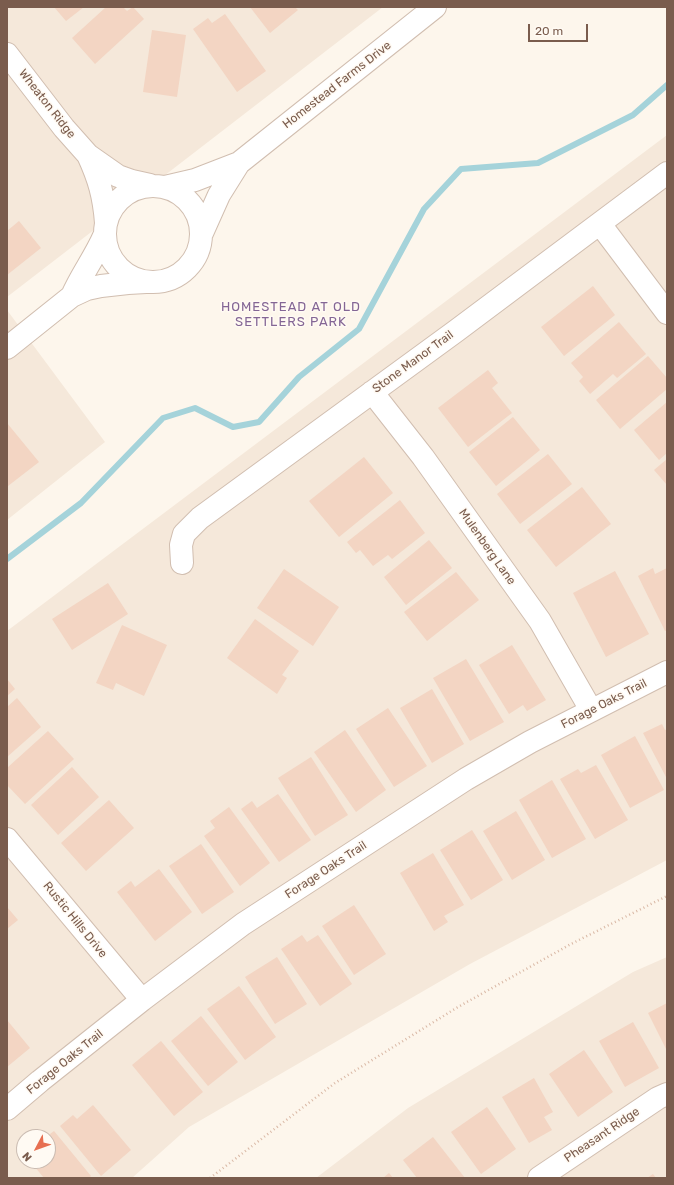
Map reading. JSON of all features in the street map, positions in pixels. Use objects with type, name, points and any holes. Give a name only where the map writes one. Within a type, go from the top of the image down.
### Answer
[{"type":"street","name":"Homestead Farms Drive","points":[[72,296],[99,249],[111,208],[122,196],[135,188],[195,180],[238,163],[435,7]]},
{"type":"street","name":"Wheaton Ridge","points":[[7,54],[64,128],[88,155],[118,176],[132,181],[158,186]]},
{"type":"street","name":"Wheaton Ridge","points":[[88,155],[105,203],[105,229]]},
{"type":"street","name":"Homestead Farms Drive","points":[[7,348],[72,296],[87,289],[128,283],[164,282],[179,275],[192,264],[199,250],[202,233],[208,216],[238,163]]},
{"type":"street","name":"Stone Manor Trail","points":[[182,563],[181,545],[184,534],[200,518],[600,224],[667,173]]},
{"type":"street","name":"Homestead Farms Drive","points":[[158,186],[180,193],[191,204],[199,217],[202,233]]},
{"type":"street","points":[[600,224],[667,313]]},
{"type":"street","name":"Homestead Farms Drive","points":[[105,229],[108,254],[131,278],[147,282]]},
{"type":"street","name":"Mulenberg Lane","points":[[372,392],[423,458],[540,621],[591,710]]},
{"type":"street","name":"Forage Oaks Trail","points":[[9,1108],[40,1081],[142,1000],[243,924],[466,779],[524,745],[667,672]]},
{"type":"street","name":"Rustic Hills Drive","points":[[7,840],[142,1000]]},
{"type":"street","name":"Pheasant Ridge","points":[[538,1178],[658,1098],[667,1094]]},
{"type":"path","points":[[210,1178],[335,1083],[451,1011],[571,944],[667,896]]},
{"type":"shaded area","points":[[7,7],[383,7],[7,297]]},
{"type":"shaded area","points":[[667,135],[667,860],[470,964],[189,1127],[132,1178],[7,1178],[7,631]]},
{"type":"shaded area","points":[[7,310],[105,442],[7,520]]},
{"type":"shaded area","points":[[667,957],[667,1178],[316,1178],[408,1108],[633,972]]},
{"type":"building","points":[[54,7],[84,7],[66,21]]},
{"type":"building","points":[[106,7],[123,7],[127,11],[133,7],[144,19],[95,64],[72,38]]},
{"type":"building","points":[[250,7],[295,7],[298,10],[270,33]]},
{"type":"building","points":[[225,14],[266,71],[237,92],[193,29],[208,18],[212,23]]},
{"type":"building","points":[[152,30],[186,35],[177,97],[143,92]]},
{"type":"building","points":[[19,221],[41,248],[7,275],[7,231]]},
{"type":"building","points":[[593,286],[615,315],[564,356],[541,327]]},
{"type":"building","points":[[619,322],[646,354],[617,378],[613,374],[590,394],[579,381],[583,377],[571,363]]},
{"type":"building","points":[[648,356],[667,378],[667,389],[620,429],[596,400]]},
{"type":"building","points":[[488,370],[498,383],[492,388],[512,413],[468,447],[438,408]]},
{"type":"building","points":[[667,402],[667,453],[659,460],[634,430]]},
{"type":"building","points":[[513,417],[540,450],[496,486],[469,452]]},
{"type":"building","points":[[7,423],[39,462],[8,486],[7,485]]},
{"type":"building","points":[[548,454],[572,484],[520,524],[497,494]]},
{"type":"building","points":[[364,457],[393,493],[339,537],[309,501]]},
{"type":"building","points":[[667,459],[667,485],[654,470]]},
{"type":"building","points":[[582,487],[611,524],[556,567],[527,530]]},
{"type":"building","points":[[400,500],[425,533],[392,559],[388,555],[373,566],[360,550],[356,553],[347,542]]},
{"type":"building","points":[[429,540],[452,568],[406,605],[384,577]]},
{"type":"building","points":[[653,568],[655,574],[667,568],[667,630],[665,631],[638,576]]},
{"type":"building","points":[[284,569],[339,607],[313,646],[257,608]]},
{"type":"building","points":[[615,571],[649,634],[606,657],[573,593]]},
{"type":"building","points":[[456,572],[479,600],[427,641],[404,612]]},
{"type":"building","points":[[108,583],[128,614],[72,650],[52,619]]},
{"type":"building","points":[[255,619],[299,651],[282,675],[287,678],[277,694],[227,658]]},
{"type":"building","points":[[122,625],[167,645],[144,696],[116,683],[113,690],[96,683]]},
{"type":"building","points":[[512,645],[546,700],[527,711],[523,705],[509,714],[479,665]]},
{"type":"building","points":[[466,659],[504,722],[470,741],[433,678]]},
{"type":"building","points":[[7,679],[15,689],[7,696]]},
{"type":"building","points":[[432,689],[464,744],[432,763],[400,708]]},
{"type":"building","points":[[17,698],[41,727],[7,757],[7,707]]},
{"type":"building","points":[[388,708],[427,766],[394,787],[356,729]]},
{"type":"building","points":[[662,724],[665,730],[667,729],[667,779],[643,733]]},
{"type":"building","points":[[345,730],[386,790],[356,812],[314,752]]},
{"type":"building","points":[[48,731],[74,759],[25,804],[7,785],[7,768]]},
{"type":"building","points":[[635,736],[664,790],[630,808],[601,755]]},
{"type":"building","points":[[311,757],[348,815],[315,836],[278,778]]},
{"type":"building","points":[[596,765],[628,820],[595,839],[560,779],[578,769],[581,773]]},
{"type":"building","points":[[72,767],[99,797],[58,835],[31,805]]},
{"type":"building","points":[[552,780],[586,839],[552,858],[519,800]]},
{"type":"building","points":[[278,794],[311,840],[279,862],[241,809],[252,801],[257,808]]},
{"type":"building","points":[[109,800],[134,828],[86,871],[61,843]]},
{"type":"building","points":[[229,807],[270,863],[240,886],[204,836],[215,828],[210,821]]},
{"type":"building","points":[[516,811],[545,860],[512,880],[483,831]]},
{"type":"building","points":[[472,830],[503,880],[471,900],[440,850]]},
{"type":"building","points":[[201,844],[234,892],[202,914],[169,866]]},
{"type":"building","points":[[433,853],[464,905],[444,916],[448,922],[434,931],[400,873]]},
{"type":"building","points":[[159,869],[192,912],[155,941],[117,892],[131,881],[135,887]]},
{"type":"building","points":[[354,905],[386,954],[354,975],[322,926]]},
{"type":"building","points":[[7,907],[18,920],[7,929]]},
{"type":"building","points":[[302,935],[307,942],[318,935],[352,984],[320,1006],[281,949]]},
{"type":"building","points":[[277,957],[307,1004],[275,1024],[245,977]]},
{"type":"building","points":[[239,986],[276,1037],[245,1060],[207,1009]]},
{"type":"building","points":[[667,1003],[667,1051],[648,1013]]},
{"type":"building","points":[[201,1016],[238,1062],[208,1086],[171,1041]]},
{"type":"building","points":[[7,1020],[30,1048],[7,1067]]},
{"type":"building","points":[[633,1022],[659,1068],[625,1087],[599,1041]]},
{"type":"building","points":[[161,1041],[203,1092],[174,1116],[132,1065]]},
{"type":"building","points":[[584,1050],[613,1092],[578,1117],[549,1074]]},
{"type":"building","points":[[534,1078],[553,1112],[544,1117],[552,1130],[529,1143],[502,1097]]},
{"type":"building","points":[[93,1105],[131,1150],[101,1176],[60,1126],[73,1115],[77,1119]]},
{"type":"building","points":[[487,1107],[516,1149],[481,1174],[451,1132]]},
{"type":"building","points":[[56,1133],[91,1176],[89,1178],[44,1178],[37,1169],[56,1169]]},
{"type":"building","points":[[433,1137],[465,1178],[417,1178],[403,1160]]},
{"type":"building","points":[[389,1173],[393,1178],[383,1178]]},
{"type":"building","points":[[653,1174],[656,1178],[647,1178]]},
{"type":"waterway","points":[[7,559],[81,503],[163,418],[195,408],[233,427],[259,422],[299,377],[359,329],[424,209],[461,169],[538,163],[633,115],[667,85]]},
{"type":"district","name":"HOMESTEAD AT OLD SETTLERS PARK","points":[[291,314]]}]
